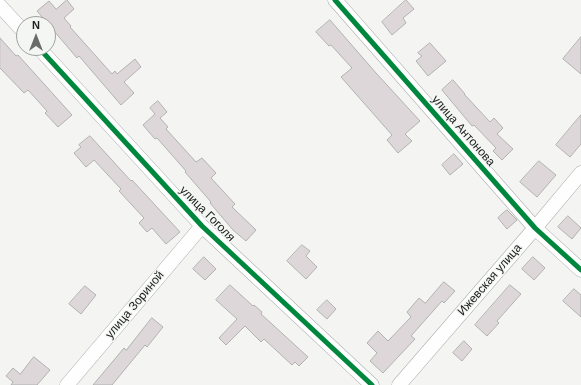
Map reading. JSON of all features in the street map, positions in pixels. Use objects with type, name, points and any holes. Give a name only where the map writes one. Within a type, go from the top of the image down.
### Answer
[{"type":"street","name":"улица Антонова","points":[[334,0],[535,228],[581,270]]},
{"type":"street","points":[[0,6],[16,23]]},
{"type":"street","name":"улица Гоголя","points":[[46,56],[202,226],[372,385]]},
{"type":"street","name":"Ижевская улица","points":[[399,385],[581,173]]},
{"type":"street","name":"улица Зориной","points":[[67,385],[202,226]]},
{"type":"building","points":[[67,0],[74,9],[64,18],[71,26],[70,27],[112,74],[115,71],[117,74],[135,59],[141,67],[124,82],[134,93],[121,105],[79,56],[77,58],[56,33],[56,16],[41,16],[37,11],[49,1],[56,9]]},
{"type":"building","points":[[406,0],[414,9],[403,18],[406,23],[392,35],[382,22]]},
{"type":"building","points":[[330,20],[420,121],[405,134],[412,141],[398,153],[387,140],[392,135],[341,77],[352,68],[331,45],[329,46],[316,32]]},
{"type":"building","points":[[581,37],[581,74],[563,59]]},
{"type":"building","points":[[0,38],[16,56],[19,56],[72,115],[58,127],[45,113],[47,111],[28,90],[24,93],[0,68]]},
{"type":"building","points":[[430,43],[446,61],[428,76],[416,61],[422,56],[418,53]]},
{"type":"building","points":[[453,80],[490,122],[494,118],[503,128],[497,134],[513,149],[502,160],[493,151],[496,148],[474,125],[472,126],[442,90]]},
{"type":"building","points":[[158,101],[167,112],[160,118],[168,127],[166,129],[196,162],[202,158],[216,173],[211,178],[235,204],[232,207],[256,230],[246,241],[233,230],[185,172],[186,171],[157,138],[155,139],[143,125],[155,114],[150,108]]},
{"type":"building","points":[[581,115],[581,144],[570,157],[556,145]]},
{"type":"building","points":[[90,136],[180,232],[166,244],[152,228],[147,232],[139,223],[144,218],[119,191],[121,189],[94,160],[86,167],[74,153],[81,147],[79,145]]},
{"type":"building","points":[[454,154],[463,164],[450,175],[442,165]]},
{"type":"building","points":[[539,161],[556,175],[537,197],[520,182]]},
{"type":"building","points":[[507,210],[517,220],[507,229],[498,218]]},
{"type":"building","points":[[568,216],[581,228],[572,239],[558,227]]},
{"type":"building","points":[[302,245],[310,251],[306,256],[317,267],[306,279],[287,261]]},
{"type":"building","points":[[204,257],[216,269],[205,280],[193,269]]},
{"type":"building","points":[[533,257],[545,268],[534,280],[522,269]]},
{"type":"building","points":[[444,282],[455,291],[444,303],[442,301],[411,336],[415,339],[383,373],[370,361],[377,353],[367,343],[378,331],[388,341],[411,317],[407,312],[419,298],[425,303]]},
{"type":"building","points":[[230,285],[253,306],[254,305],[262,312],[261,314],[308,357],[299,366],[295,362],[292,365],[264,339],[261,342],[245,326],[226,345],[219,338],[237,319],[216,300]]},
{"type":"building","points":[[510,285],[521,294],[497,321],[499,323],[487,336],[475,325]]},
{"type":"building","points":[[85,286],[96,295],[81,314],[69,304]]},
{"type":"building","points":[[574,289],[581,295],[581,317],[563,301]]},
{"type":"building","points":[[327,300],[336,309],[327,319],[317,310]]},
{"type":"building","points":[[152,318],[163,327],[147,347],[145,345],[112,385],[93,385],[124,348],[126,350]]},
{"type":"building","points":[[464,341],[472,349],[462,361],[453,353]]},
{"type":"building","points":[[34,357],[50,370],[37,385],[11,385],[13,382],[6,376],[13,368],[20,374]]},
{"type":"cycle path","points":[[335,0],[535,228],[581,270]]},
{"type":"cycle path","points":[[46,56],[202,226],[372,385]]}]
